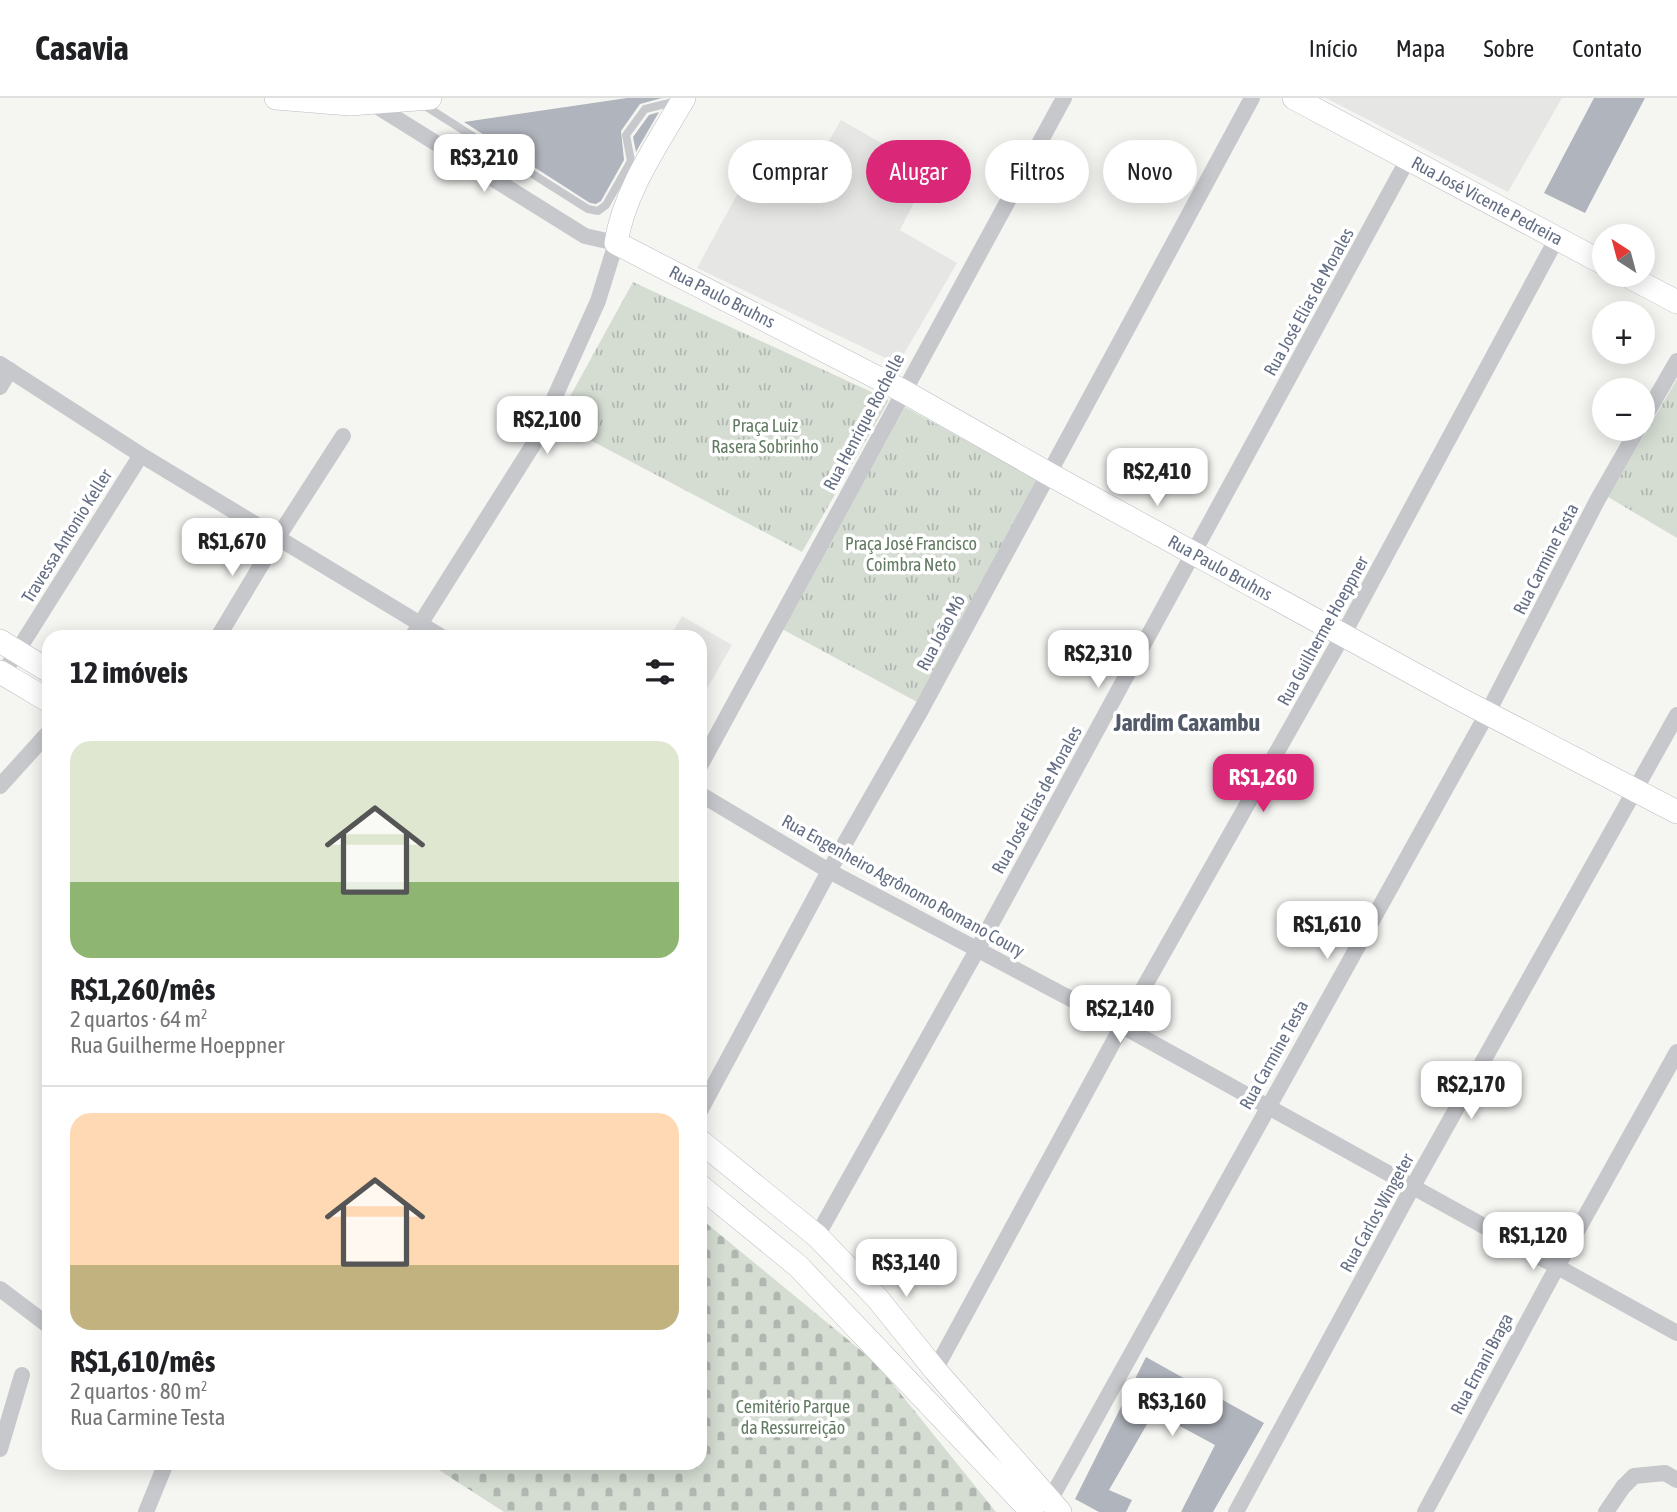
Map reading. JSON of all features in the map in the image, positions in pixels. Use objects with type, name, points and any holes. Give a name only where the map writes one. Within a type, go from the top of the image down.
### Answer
[{"type":"street","points":[[276,98],[357,102],[422,99]]},
{"type":"street","name":"Rua Henrique Rochelle","points":[[707,753],[1064,98]]},
{"type":"street","name":"Rua João Mó","points":[[707,1098],[829,872],[921,710],[1252,98]]},
{"type":"street","name":"Rua José Vicente Pedreira","points":[[1294,98],[1592,257]]},
{"type":"street","points":[[0,387],[5,367],[141,455],[278,537],[416,630],[533,445],[598,301],[629,197],[684,99]]},
{"type":"street","points":[[357,102],[585,236],[616,243]]},
{"type":"street","name":"Rua José Elias de Morales","points":[[817,1236],[977,950],[1408,159]]},
{"type":"street","name":"Rua Guilherme Hoeppner","points":[[934,1370],[1122,1026],[1343,635],[1558,238]]},
{"type":"street","name":"Rua Paulo Bruhns","points":[[616,243],[903,391],[1343,635],[1677,812]]},
{"type":"street","points":[[1649,287],[1677,302]]},
{"type":"street","points":[[1655,399],[1677,361]]},
{"type":"street","points":[[222,630],[343,436]]},
{"type":"street","name":"Rua Carmine Testa","points":[[1044,1509],[1487,713],[1598,499],[1631,441]]},
{"type":"street","name":"Travessa Antonio Keller","points":[[1,673],[8,646],[141,455]]},
{"type":"street","points":[[8,646],[42,667]]},
{"type":"street","points":[[1,673],[42,697]]},
{"type":"street","name":"Rua Carlos Wingeter","points":[[1236,1512],[1412,1188],[1677,715]]},
{"type":"street","points":[[0,786],[42,740]]},
{"type":"street","name":"Rua Engenheiro Agrônomo Romano Coury","points":[[707,798],[829,872],[1122,1026],[1677,1333]]},
{"type":"street","name":"Rua Ernani Braga","points":[[1425,1512],[1677,1052]]},
{"type":"street","points":[[707,1147],[817,1236],[877,1298],[1044,1509]]},
{"type":"street","points":[[707,1192],[798,1266],[1044,1509]]},
{"type":"street","points":[[0,1289],[42,1321]]},
{"type":"street","points":[[0,1449],[22,1375]]},
{"type":"street","points":[[146,1512],[163,1470]]},
{"type":"street","points":[[1606,1512],[1623,1486],[1634,1476],[1665,1473],[1677,1480]]},
{"type":"lane","points":[[422,99],[588,209],[598,211],[606,205],[631,161],[626,135],[645,109],[684,99]]},
{"type":"shaded area","points":[[1326,98],[1562,98],[1508,192]]},
{"type":"shaded area","points":[[841,120],[876,140],[866,140],[866,203],[914,203],[900,230],[957,263],[898,364],[697,268],[732,203],[852,203],[852,140],[830,140]]},
{"type":"shaded area","points":[[682,616],[706,630],[674,630]]},
{"type":"shaded area","points":[[707,630],[732,645],[707,689]]},
{"type":"green space","name":"Praça Luiz Rasera Sobrinho","points":[[633,282],[889,400],[802,552],[556,422]]},
{"type":"green space","points":[[1677,379],[1677,538],[1608,497],[1641,441],[1655,441],[1655,417]]},
{"type":"green space","name":"Praça José Francisco Coimbra Neto","points":[[905,407],[1039,481],[917,702],[782,629]]},
{"type":"green space","name":"Cemitério Parque da Ressurreição","points":[[707,1224],[875,1362],[996,1512],[504,1512],[439,1470],[707,1470]]},
{"type":"building","points":[[627,98],[662,98],[640,104],[621,131],[624,160],[601,201],[596,204],[590,203],[464,122]]},
{"type":"building","points":[[1594,98],[1645,98],[1585,213],[1544,193]]},
{"type":"building","points":[[659,112],[636,152],[633,137],[649,115]]},
{"type":"building","points":[[1146,1357],[1264,1423],[1213,1512],[1181,1512],[1215,1445],[1154,1412],[1109,1490],[1132,1500],[1126,1512],[1099,1512],[1075,1499]]},
{"type":"district","name":"Jardim Caxambu","points":[[1187,723]]}]
